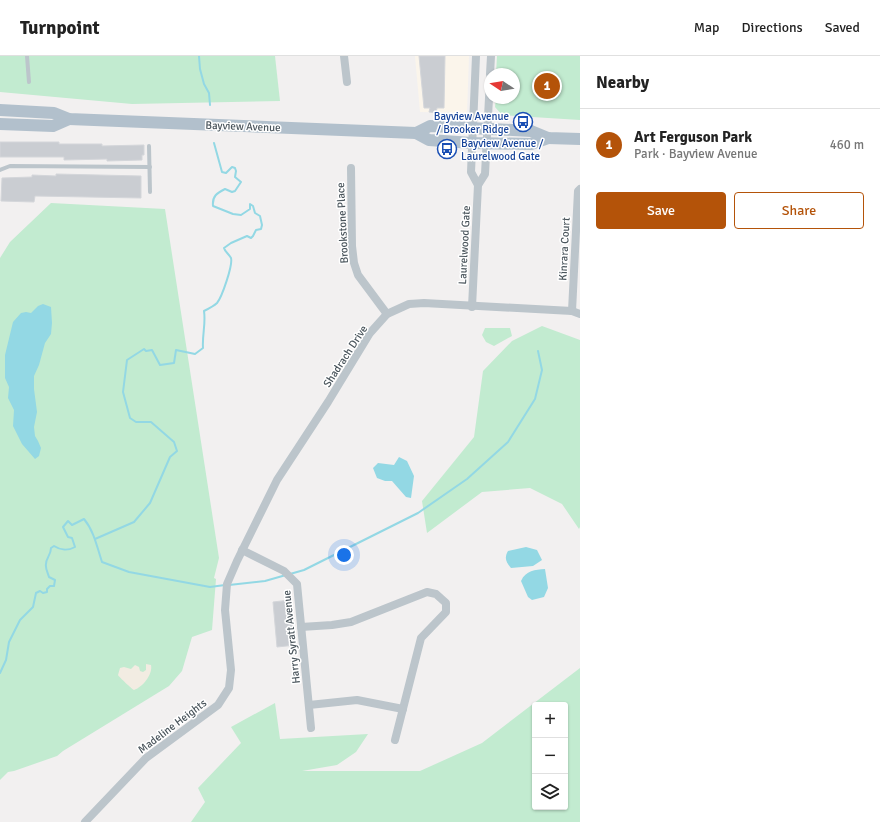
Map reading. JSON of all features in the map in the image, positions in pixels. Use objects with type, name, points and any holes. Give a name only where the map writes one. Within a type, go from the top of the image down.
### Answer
[{"type":"main road","name":"Bayview Avenue","points":[[0,110],[54,113],[69,119],[416,133],[429,140],[472,143],[531,144],[548,138]]},
{"type":"main road","name":"Bayview Avenue","points":[[0,124],[53,126],[69,119]]},
{"type":"main road","name":"Bayview Avenue","points":[[416,133],[430,126],[531,131],[548,138],[580,139]]},
{"type":"street","points":[[344,56],[347,82]]},
{"type":"street","name":"Laurelwood Gate","points":[[476,56],[471,172],[478,185]]},
{"type":"street","points":[[490,68],[491,56]]},
{"type":"street","name":"Laurelwood Gate","points":[[472,307],[478,185],[485,174],[488,104]]},
{"type":"street","name":"Brookstone Place","points":[[351,168],[352,246],[354,263],[358,275],[387,314]]},
{"type":"street","name":"Kinrara Court","points":[[576,313],[578,191],[580,189]]},
{"type":"street","name":"Shadrach Drive","points":[[259,516],[277,480],[328,402],[370,333],[387,314],[409,304],[424,303],[576,313]]},
{"type":"street","name":"Madeline Heights","points":[[85,822],[146,758],[218,705],[229,688],[230,670],[225,610],[227,584],[259,516]]},
{"type":"street","name":"Harry Syratt Avenue","points":[[242,550],[284,571],[297,584],[311,728]]},
{"type":"street","points":[[301,627],[351,622],[427,592],[436,594],[446,603],[446,612],[421,638],[395,740]]},
{"type":"street","points":[[309,705],[357,700],[403,709]]},
{"type":"lane","points":[[27,56],[29,82]]},
{"type":"lane","points":[[149,146],[150,192]]},
{"type":"lane","points":[[0,170],[10,166],[150,167]]},
{"type":"shaded area","points":[[415,56],[469,56],[467,113],[420,112]]},
{"type":"green space","points":[[0,56],[275,56],[280,101],[132,104],[0,92]]},
{"type":"green space","points":[[497,56],[580,56],[580,120],[502,115],[495,107],[495,104],[520,104],[520,68],[496,68]]},
{"type":"green space","points":[[51,203],[165,209],[219,558],[214,578],[216,579],[212,630],[192,637],[182,671],[169,686],[57,756],[8,772],[0,780],[0,258],[10,242]]},
{"type":"green space","points":[[542,326],[580,340],[579,529],[562,504],[530,488],[482,492],[427,533],[422,501],[474,437],[483,371],[512,341]]},
{"type":"green space","points":[[485,328],[510,328],[512,336],[494,346],[486,342],[482,335]]},
{"type":"green space","points":[[580,668],[580,822],[191,822],[205,802],[198,788],[241,743],[231,727],[275,703],[280,739],[368,734],[356,752],[337,765],[302,771],[420,771],[482,743],[532,705],[532,810],[568,810],[568,702],[536,702]]},
{"type":"sand","points":[[146,664],[151,665],[149,676],[141,686],[134,690],[118,675],[120,668],[124,667],[131,669],[135,665],[139,667],[140,671],[143,672],[146,670]]},
{"type":"water","points":[[43,304],[51,307],[52,323],[51,334],[45,343],[39,365],[34,376],[37,412],[34,427],[35,436],[41,448],[39,456],[35,459],[22,444],[13,426],[14,410],[8,398],[9,387],[5,378],[5,355],[13,322],[21,313],[31,313],[38,306]]},
{"type":"water","points":[[399,457],[407,461],[414,476],[411,498],[406,497],[392,481],[385,481],[377,478],[373,468],[378,463],[394,465]]},
{"type":"water","points":[[526,547],[537,550],[542,560],[533,566],[511,568],[506,560],[508,551]]},
{"type":"water","points":[[545,569],[548,588],[544,597],[532,600],[528,597],[521,581],[525,575],[534,570]]},
{"type":"building","points":[[419,56],[445,56],[444,108],[437,108],[436,113],[429,112],[430,108],[424,108]]},
{"type":"building","points":[[0,142],[59,142],[59,144],[102,144],[102,146],[144,145],[144,155],[142,155],[142,160],[107,161],[107,159],[64,160],[64,157],[0,157]]},
{"type":"building","points":[[56,174],[141,176],[141,198],[35,196],[34,202],[1,201],[2,178],[32,177],[32,175],[56,176]]},
{"type":"building","points":[[290,600],[296,645],[277,647],[273,602]]},
{"type":"waterway","points":[[199,56],[200,69],[204,84],[209,93],[210,105]]},
{"type":"waterway","points":[[95,539],[134,522],[150,503],[170,457],[177,451],[174,442],[151,422],[136,422],[130,418],[123,392],[127,360],[144,349],[146,351],[152,350],[160,365],[174,363],[176,350],[195,354],[203,348],[205,320],[204,311],[216,304],[219,300],[227,281],[230,267],[231,258],[224,248],[247,236],[251,238],[256,230],[261,229],[262,225],[260,216],[255,213],[253,206],[250,204],[250,209],[241,215],[233,214],[213,206],[213,200],[217,194],[225,189],[232,192],[235,191],[241,182],[235,177],[235,168],[232,167],[226,173],[222,172],[214,143]]},
{"type":"waterway","points":[[290,574],[304,570],[418,513],[467,479],[508,442],[535,399],[542,370],[538,351]]},
{"type":"waterway","points":[[0,673],[6,660],[9,642],[20,620],[33,607],[36,593],[40,591],[43,593],[47,592],[47,589],[50,586],[54,586],[55,580],[49,577],[46,567],[46,562],[51,548],[54,546],[61,549],[75,547],[72,538],[68,537],[63,527],[68,521],[72,525],[84,519],[93,534],[102,562],[129,572],[210,587],[225,585]]},
{"type":"waterway","points":[[229,585],[265,581],[286,575]]},
{"type":"place","name":"Art Ferguson Park","points":[[547,86]]},
{"type":"place","name":"Bayview Avenue / Brooker Ridge","points":[[523,122]]},
{"type":"place","name":"Bayview Avenue / Laurelwood Gate","points":[[447,149]]}]
